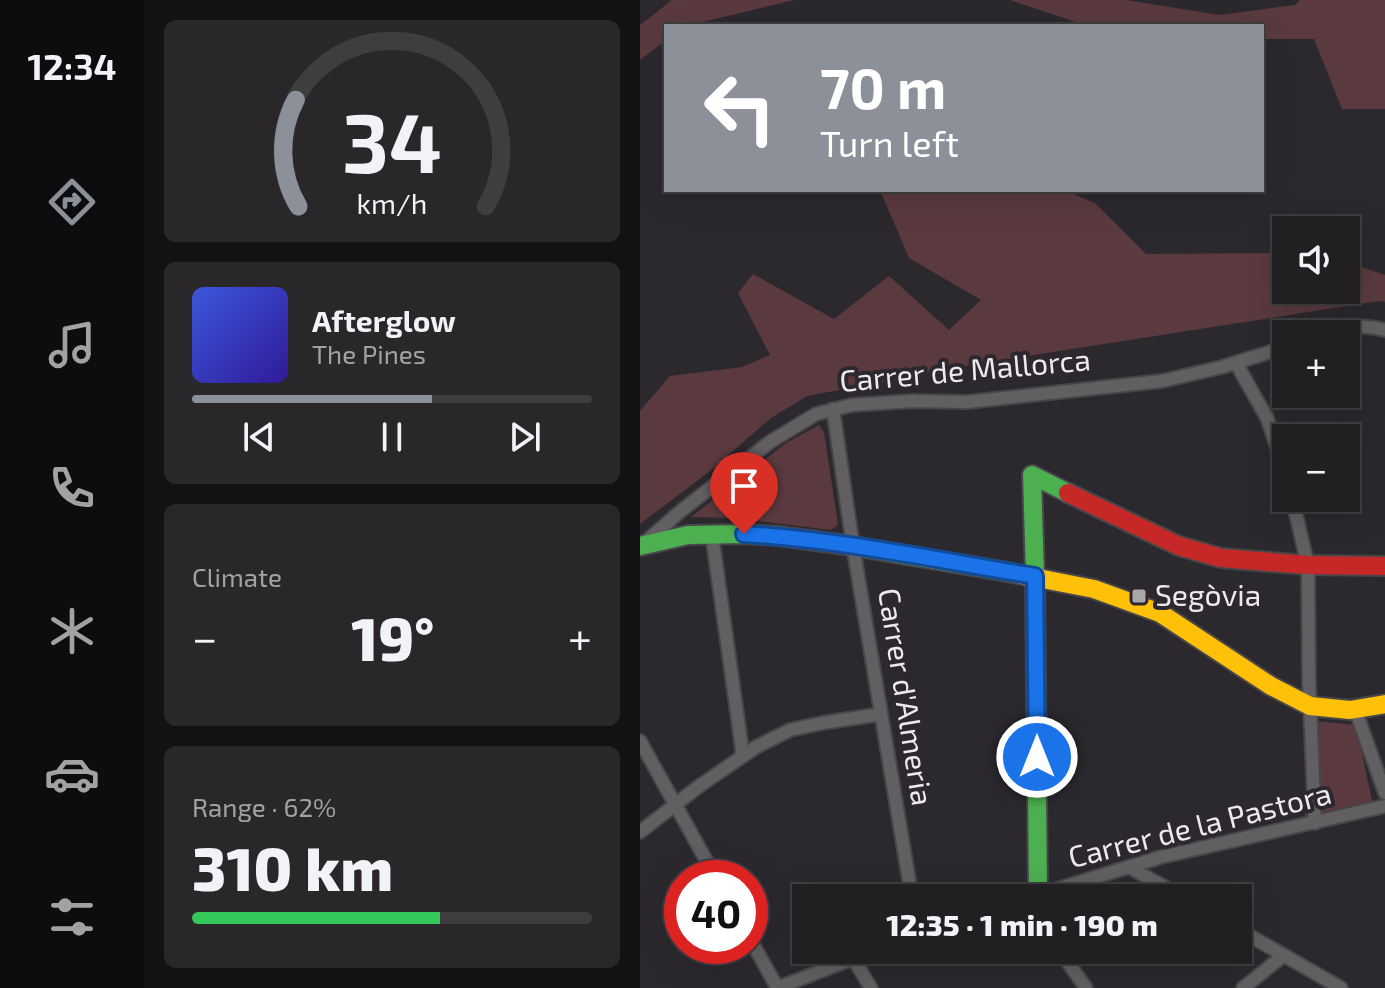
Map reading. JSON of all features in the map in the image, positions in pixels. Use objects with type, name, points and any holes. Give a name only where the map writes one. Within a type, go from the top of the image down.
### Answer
[{"type":"street","points":[[1360,326],[1369,325],[1385,330]]},
{"type":"street","name":"Carrer de Mallorca","points":[[641,546],[770,442],[816,414],[852,405],[913,401],[967,402],[1162,381],[1272,351]]},
{"type":"street","points":[[1236,363],[1272,432]]},
{"type":"street","name":"Carrer d'Almeria","points":[[833,409],[910,884]]},
{"type":"street","points":[[1033,884],[1035,576],[1032,475],[1179,546],[1221,558],[1308,565],[1385,566]]},
{"type":"street","points":[[1295,512],[1308,565],[1315,823]]},
{"type":"street","points":[[641,546],[688,535],[779,536],[1035,576],[1094,589],[1160,613],[1271,686],[1310,706],[1355,709],[1385,704]]},
{"type":"street","points":[[712,535],[743,756]]},
{"type":"street","points":[[1355,709],[1384,800],[1385,820]]},
{"type":"street","points":[[640,832],[756,747],[790,730],[881,714]]},
{"type":"street","points":[[640,741],[706,860]]},
{"type":"street","name":"Carrer de la Pastora","points":[[1073,884],[1161,857],[1315,823],[1384,800]]},
{"type":"street","points":[[1129,867],[1159,884]]},
{"type":"street","points":[[1252,937],[1341,988]]},
{"type":"street","points":[[1243,988],[1284,955]]},
{"type":"street","points":[[764,964],[777,988],[838,964]]},
{"type":"street","points":[[857,964],[871,988]]},
{"type":"street","points":[[1069,964],[1086,988]]},
{"type":"shaded area","points":[[672,0],[794,0],[694,24],[664,24],[664,42],[640,60],[640,25]]},
{"type":"shaded area","points":[[1010,0],[1126,0],[1219,15],[1295,5],[1300,0],[1385,0],[1385,109],[1342,109],[1314,39],[1264,39],[1264,24],[1082,24]]},
{"type":"shaded area","points":[[881,192],[1069,192],[1095,203],[1146,254],[1272,253],[1272,304],[1359,304],[977,364],[807,396],[771,418],[710,471],[640,524],[640,411],[670,376],[742,367],[770,355],[738,293],[753,274],[834,319],[889,276],[949,330],[981,300],[909,258]]},
{"type":"shaded area","points":[[1360,267],[1385,275],[1385,302],[1360,304]]},
{"type":"shaded area","points":[[819,425],[824,432],[838,525],[831,530],[733,518],[691,517],[786,443]]},
{"type":"shaded area","points":[[1307,720],[1356,725],[1372,801],[1304,817],[1310,803]]},
{"type":"traffic: fast","points":[[1038,884],[1032,475],[1068,493]]},
{"type":"traffic: fast","points":[[640,546],[688,535],[779,536],[1002,571]]},
{"type":"traffic: slow","points":[[1002,571],[1094,589],[1160,613],[1271,686],[1310,706],[1350,710],[1385,704]]},
{"type":"traffic: jam","points":[[1068,493],[1179,546],[1221,558],[1308,565],[1385,566]]},
{"type":"place","name":"Segòvia","points":[[1139,596]]},
{"type":"route","points":[[744,534],[853,546],[1035,576],[1037,757]]}]
